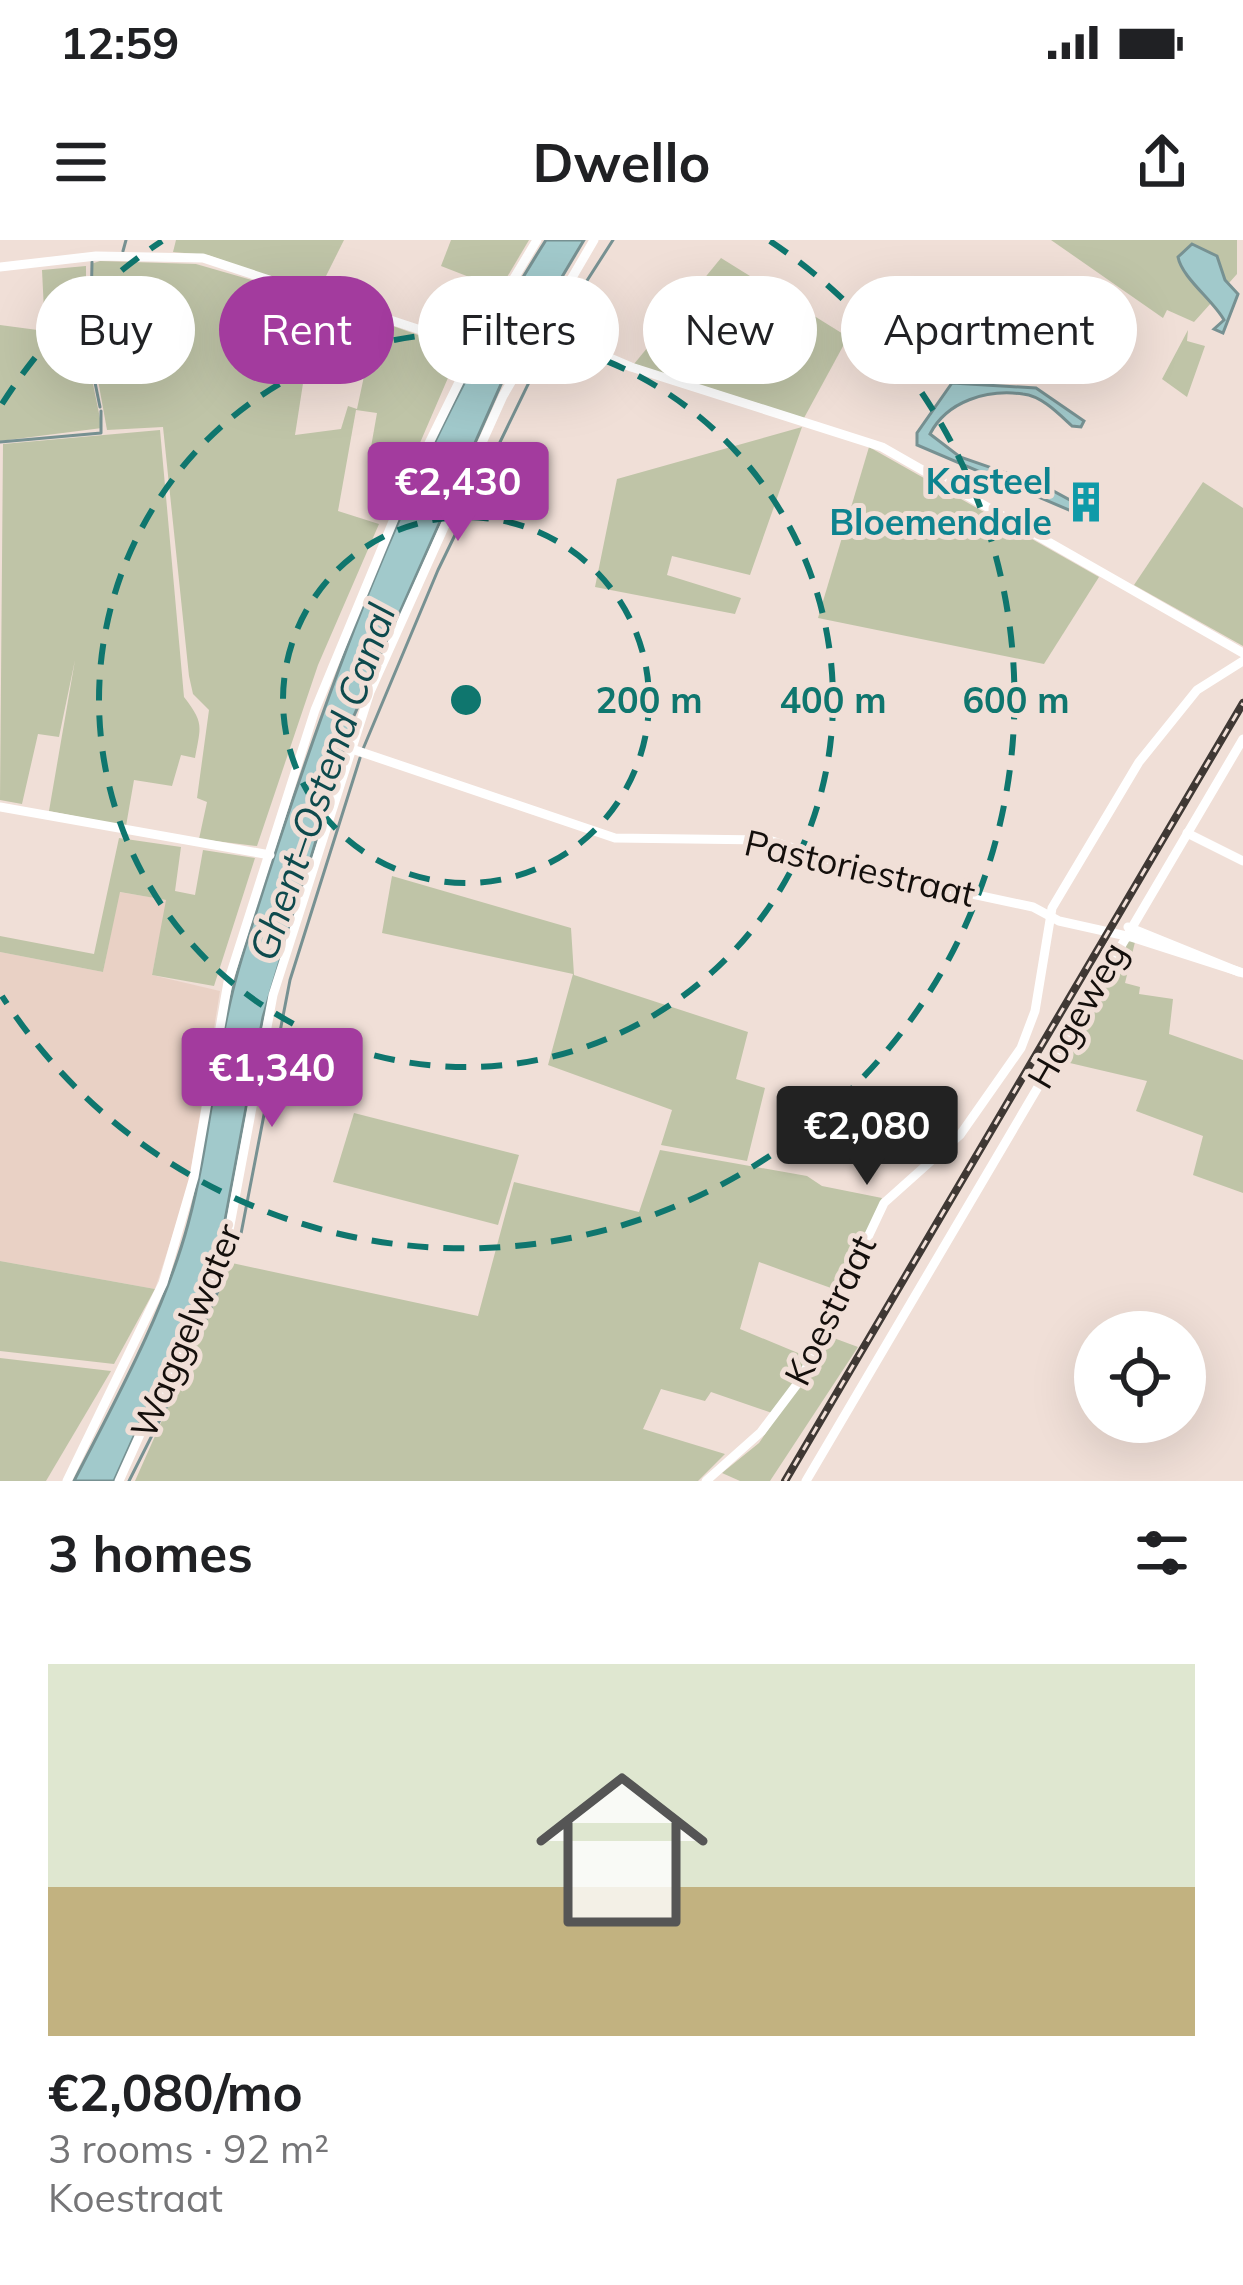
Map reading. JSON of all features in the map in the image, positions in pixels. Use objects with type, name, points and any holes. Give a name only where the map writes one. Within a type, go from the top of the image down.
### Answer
[{"type":"street","points":[[516,276],[537,240]]},
{"type":"street","name":"Waggelwater","points":[[572,276],[594,240]]},
{"type":"street","points":[[0,267],[96,256],[203,258],[418,329]]},
{"type":"street","points":[[619,362],[876,445],[1243,657]]},
{"type":"street","points":[[67,1481],[163,1283],[194,1177],[229,982],[347,624],[458,384]]},
{"type":"street","name":"Waggelwater","points":[[119,1481],[227,1240],[273,995],[358,751],[390,642],[512,384]]},
{"type":"street","name":"Koestraat","points":[[706,1481],[761,1432],[801,1379],[884,1203],[960,1135],[1021,1048],[1033,1020],[1052,917],[1068,877],[1152,745],[1197,690],[1243,657]]},
{"type":"street","name":"Hogeweg","points":[[806,1481],[1243,739]]},
{"type":"street","name":"Pastoriestraat","points":[[358,751],[615,838],[769,840],[860,870],[1126,931],[1241,972]]},
{"type":"street","points":[[0,807],[270,855]]},
{"type":"street","points":[[1187,833],[1243,861]]},
{"type":"shaded area","points":[[119,892],[167,900],[152,975],[220,991],[188,1188],[155,1289],[0,1261],[0,952],[103,972]]},
{"type":"green space","points":[[176,240],[344,240],[326,276],[267,276],[208,255],[173,252]]},
{"type":"green space","points":[[451,240],[529,240],[508,276],[467,276],[441,266]]},
{"type":"green space","points":[[1051,240],[1237,240],[1237,274],[1194,322],[1167,310],[1163,318],[1137,300],[1137,276],[1103,276]]},
{"type":"green space","points":[[721,258],[750,276],[706,276]]},
{"type":"green space","points":[[91,264],[196,264],[238,276],[219,276],[219,384],[303,384],[295,435],[341,429],[348,406],[357,409],[362,384],[394,384],[394,326],[418,335],[418,384],[445,384],[407,473],[368,464],[377,413],[356,410],[338,511],[379,524],[318,665],[257,846],[199,839],[207,802],[197,798],[209,710],[193,694],[189,676],[163,427],[107,430],[99,384],[195,384],[195,276],[91,276]]},
{"type":"green space","points":[[86,266],[86,276],[42,276],[42,270]]},
{"type":"green space","points":[[817,318],[841,333],[841,350],[804,418],[697,384],[817,384]]},
{"type":"green space","points":[[0,325],[36,330],[36,384],[93,384],[102,428],[0,441]]},
{"type":"green space","points":[[1188,330],[1187,341],[1205,346],[1187,397],[1162,379]]},
{"type":"green space","points":[[802,427],[750,575],[672,556],[667,575],[741,598],[735,614],[595,587],[617,479]]},
{"type":"green space","points":[[160,430],[184,697],[199,725],[195,758],[181,755],[172,786],[134,780],[126,826],[49,811],[75,660],[59,737],[38,734],[22,804],[0,800],[3,444]]},
{"type":"green space","points":[[869,447],[1099,577],[1044,664],[818,618]]},
{"type":"green space","points":[[1203,482],[1243,508],[1243,646],[1134,585]]},
{"type":"green space","points":[[119,838],[181,847],[175,891],[195,895],[203,850],[255,858],[214,986],[152,975],[166,900],[120,892],[103,972],[0,952],[0,936],[94,954]]},
{"type":"green space","points":[[392,876],[571,928],[574,975],[748,1032],[736,1079],[765,1088],[747,1161],[661,1145],[672,1110],[548,1065],[573,974],[382,933]]},
{"type":"green space","points":[[1127,940],[1135,942],[1125,983],[1140,987],[1139,994],[1173,999],[1169,1034],[1243,1060],[1243,1193],[1193,1175],[1203,1136],[1136,1111],[1147,1081],[1057,1060]]},
{"type":"green space","points":[[354,1113],[519,1155],[498,1225],[333,1182]]},
{"type":"green space","points":[[660,1150],[807,1176],[822,1186],[882,1198],[842,1292],[759,1262],[740,1329],[810,1358],[772,1413],[711,1392],[705,1401],[661,1389],[643,1429],[725,1454],[698,1481],[135,1481],[232,1263],[478,1316],[514,1182],[639,1212]]},
{"type":"green space","points":[[0,1261],[155,1289],[114,1364],[0,1351]]},
{"type":"green space","points":[[831,1337],[858,1347],[770,1481],[740,1481],[722,1473],[759,1443]]},
{"type":"green space","points":[[0,1358],[111,1371],[46,1481],[0,1481]]},
{"type":"water","points":[[546,240],[584,240],[563,276],[525,276]]},
{"type":"water","points":[[1192,244],[1217,256],[1225,280],[1238,294],[1223,333],[1214,329],[1224,320],[1191,281],[1178,257]]},
{"type":"water","name":"Ghent–Ostend Canal","points":[[464,384],[501,384],[353,718],[263,1017],[221,1242],[114,1481],[74,1481],[138,1355],[178,1257],[196,1191],[233,990],[271,864],[370,588]]},
{"type":"water","points":[[951,384],[1036,388],[1084,421],[1081,427],[1072,426],[1037,398],[1009,393],[982,396],[957,406],[930,434],[960,457],[1044,486],[1092,512],[1090,519],[917,445],[917,433]]},
{"type":"waterway","points":[[123,251],[126,240]]},
{"type":"waterway","points":[[590,276],[613,240]]},
{"type":"waterway","points":[[92,262],[90,358],[100,407]]},
{"type":"waterway","name":"Ghent–Ostend Canal","points":[[363,749],[438,570],[528,384]]},
{"type":"waterway","points":[[0,442],[101,433],[101,411]]},
{"type":"waterway","name":"Ghent–Ostend Canal","points":[[129,1481],[182,1376],[240,1239],[290,980],[360,758]]},
{"type":"railway","points":[[785,1481],[1243,703]]},
{"type":"place","name":"Kasteel Bloemendale","points":[[1086,502]]}]
